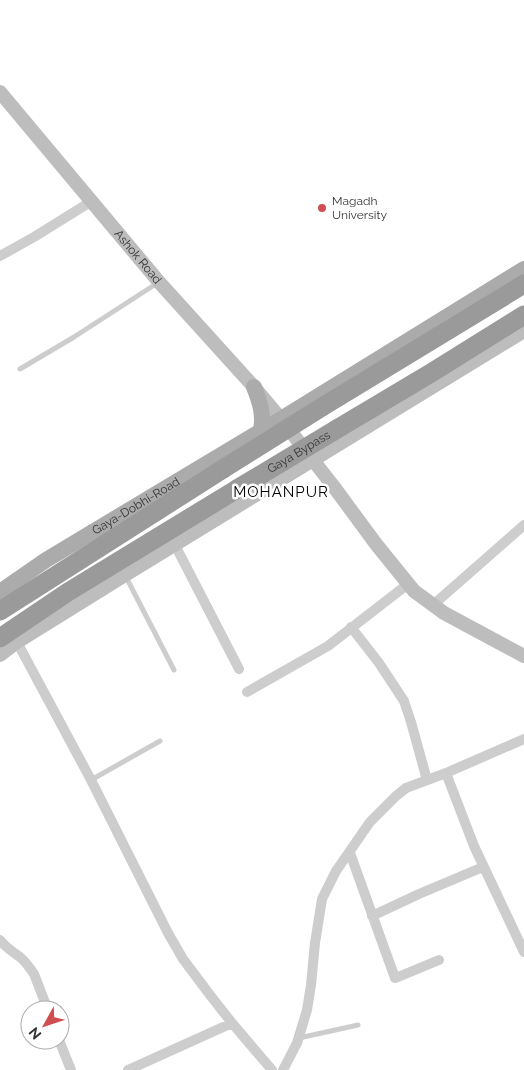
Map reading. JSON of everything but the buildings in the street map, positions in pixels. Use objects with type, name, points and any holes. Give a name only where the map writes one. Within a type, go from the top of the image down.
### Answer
[{"type":"highway","points":[[0,611],[223,469],[524,284]]},
{"type":"highway","name":"Gaya Bypass","points":[[9,640],[68,592],[524,315]]},
{"type":"main road","name":"Gaya-Dobhi-Road","points":[[0,592],[46,560],[524,269]]},
{"type":"main road","points":[[254,387],[260,403],[262,422],[272,424]]},
{"type":"street","name":"Ashok Road","points":[[0,92],[159,282],[254,387],[272,424],[313,460],[408,584],[420,596],[444,613],[524,656]]},
{"type":"street","points":[[0,256],[92,201]]},
{"type":"street","points":[[0,655],[9,640],[125,575],[313,460],[522,337]]},
{"type":"street","points":[[433,605],[524,525]]},
{"type":"street","points":[[175,545],[239,669]]},
{"type":"street","points":[[247,692],[322,650],[408,584]]},
{"type":"street","points":[[352,627],[379,663],[404,702],[412,722],[427,780]]},
{"type":"street","points":[[9,640],[91,780],[183,959],[232,1023],[272,1070]]},
{"type":"street","points":[[283,1070],[299,1038],[307,1010],[322,899],[336,871],[370,822],[406,788],[524,739]]},
{"type":"street","points":[[446,773],[466,828],[524,952]]},
{"type":"street","points":[[350,853],[395,978],[439,960]]},
{"type":"street","points":[[372,916],[483,867]]},
{"type":"street","points":[[0,940],[4,946],[21,958],[30,969],[44,1000]]},
{"type":"street","points":[[128,1070],[232,1023]]},
{"type":"street","points":[[63,1050],[70,1070]]},
{"type":"lane","points":[[20,370],[159,282]]},
{"type":"lane","points":[[125,575],[174,670]]},
{"type":"lane","points":[[91,780],[160,741]]},
{"type":"lane","points":[[299,1038],[358,1025]]},
{"type":"place","name":"Magadh University","points":[[322,208]]},
{"type":"district","name":"MOHANPUR","points":[[281,492]]}]
